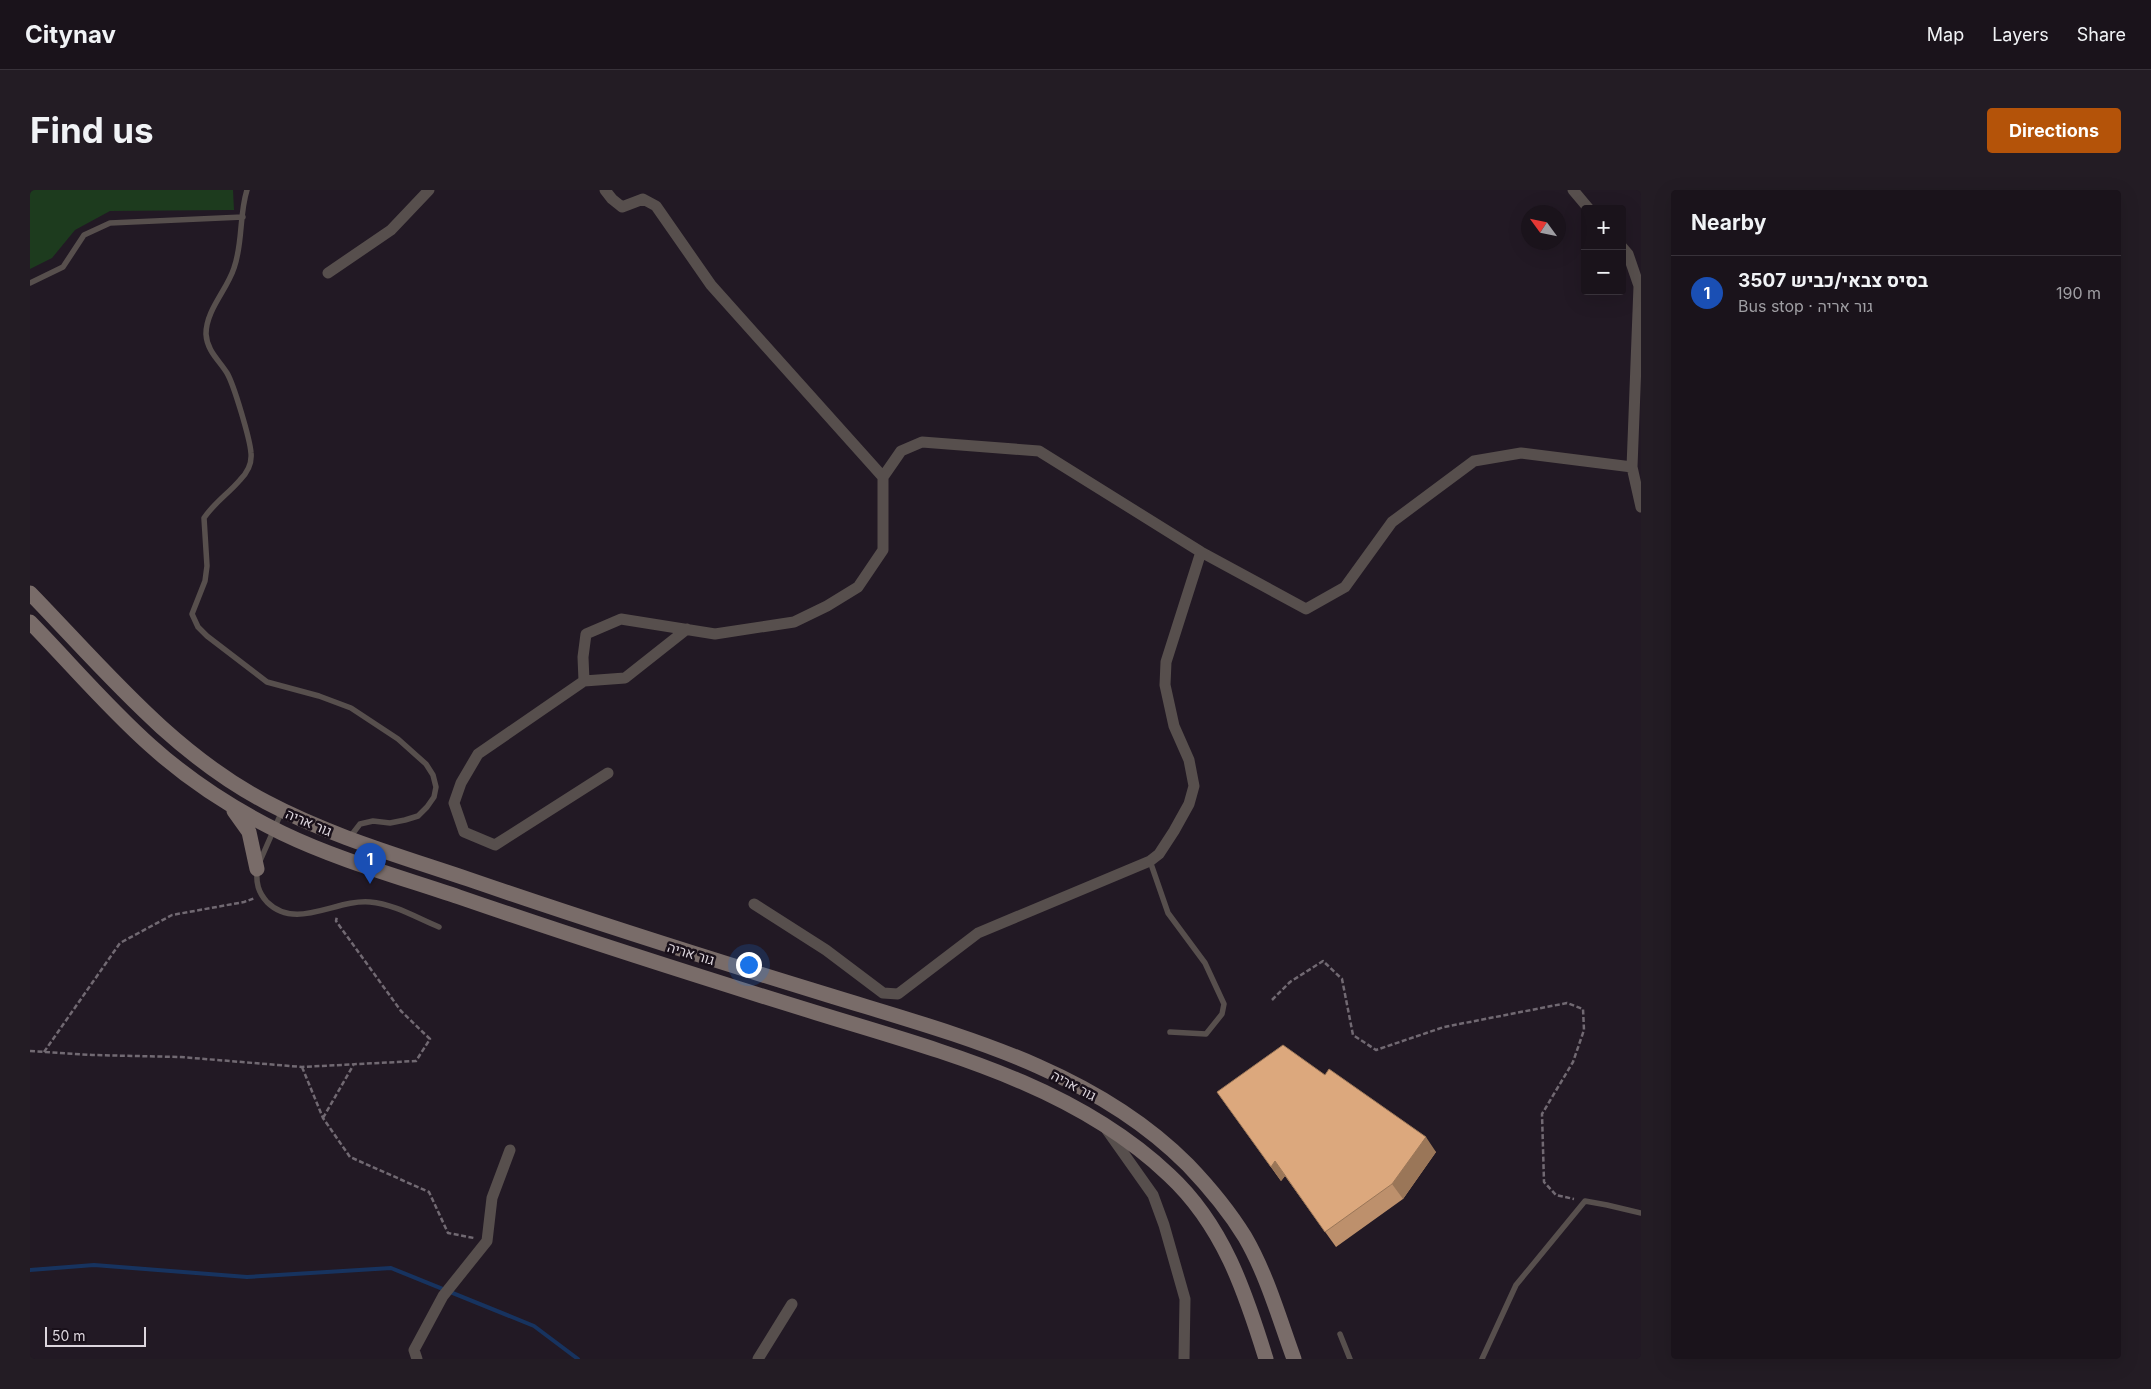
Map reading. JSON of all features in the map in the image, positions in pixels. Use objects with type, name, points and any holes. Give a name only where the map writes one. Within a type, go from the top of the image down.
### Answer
[{"type":"main road","name":"גור אריה","points":[[30,593],[164,731],[218,773],[247,792],[282,811],[348,838],[618,931],[927,1026],[994,1049],[1078,1085],[1144,1128],[1184,1162],[1208,1186],[1245,1238],[1267,1284],[1294,1359]]},
{"type":"main road","name":"גור אריה","points":[[30,622],[151,746],[206,790],[275,829],[342,857],[612,950],[971,1062],[1053,1095],[1102,1123],[1132,1144],[1171,1176],[1187,1194],[1218,1237],[1241,1282],[1266,1359]]},
{"type":"main road","points":[[228,804],[249,832],[257,869]]},
{"type":"street","points":[[328,273],[392,230],[429,190]]},
{"type":"street","points":[[605,190],[612,199],[622,206],[643,199],[656,206],[711,285],[883,477]]},
{"type":"street","points":[[1573,190],[1586,205]]},
{"type":"street","points":[[1625,250],[1628,254],[1639,286],[1632,467],[1641,507]]},
{"type":"street","points":[[584,681],[583,657],[586,634],[621,619],[715,634],[794,622],[827,606],[858,586],[883,550],[883,477],[901,451],[922,442],[1040,451],[1201,552],[1306,609],[1345,588],[1392,522],[1474,461],[1522,453],[1632,467]]},
{"type":"street","points":[[754,904],[826,950],[883,993],[898,994],[978,933],[1150,861],[1159,854],[1189,804],[1194,786],[1189,760],[1174,726],[1164,685],[1166,662],[1201,552]]},
{"type":"street","points":[[608,773],[495,845],[464,832],[454,803],[461,783],[478,754],[584,681],[625,678],[687,629]]},
{"type":"street","points":[[1102,1123],[1152,1195],[1164,1225],[1185,1299],[1184,1359]]},
{"type":"street","points":[[417,1359],[414,1350],[443,1296],[487,1241],[492,1198],[510,1150]]},
{"type":"street","points":[[758,1359],[792,1304]]},
{"type":"lane","points":[[247,190],[234,268],[208,321],[206,335],[212,355],[228,374],[247,432],[251,453],[250,464],[241,480],[218,500],[204,518],[207,566],[205,581],[192,614],[198,627],[207,636],[267,682],[319,696],[351,708],[398,739],[426,764],[433,774],[436,788],[434,797],[427,808],[418,816],[390,823],[373,820],[360,824],[348,838]]},
{"type":"lane","points":[[30,283],[64,267],[84,235],[101,226],[243,217]]},
{"type":"lane","points":[[282,811],[257,869],[256,883],[262,896],[271,906],[283,914],[295,916],[338,906],[371,902],[393,907],[439,927]]},
{"type":"lane","points":[[1150,861],[1168,913],[1206,963],[1224,1004],[1222,1014],[1206,1034],[1170,1032]]},
{"type":"lane","points":[[1482,1359],[1516,1285],[1585,1201],[1641,1213]]},
{"type":"lane","points":[[1340,1334],[1350,1359]]},
{"type":"path","points":[[44,1052],[120,943],[172,915],[244,902],[262,896]]},
{"type":"path","points":[[30,1051],[92,1055],[181,1057],[302,1067],[416,1061],[430,1039],[401,1012],[336,920],[338,906]]},
{"type":"path","points":[[1272,1000],[1290,982],[1323,961],[1342,979],[1353,1035],[1376,1050],[1454,1025],[1567,1004],[1583,1009],[1584,1030],[1573,1062],[1542,1114],[1544,1182],[1556,1196],[1585,1201]]},
{"type":"path","points":[[323,1118],[354,1064]]},
{"type":"path","points":[[302,1067],[323,1118],[350,1157],[429,1192],[448,1233],[487,1241]]},
{"type":"green space","points":[[30,190],[233,190],[234,210],[110,211],[75,230],[52,258],[30,269]]},
{"type":"building","points":[[1283,1045],[1325,1075],[1329,1069],[1426,1137],[1392,1184],[1325,1232],[1275,1161],[1271,1167],[1217,1092]]},
{"type":"waterway","points":[[30,1270],[94,1265],[247,1277],[391,1268],[534,1326],[578,1359]]},
{"type":"place","name":"בסיס צבאי/כביש 3507","points":[[370,884]]}]
